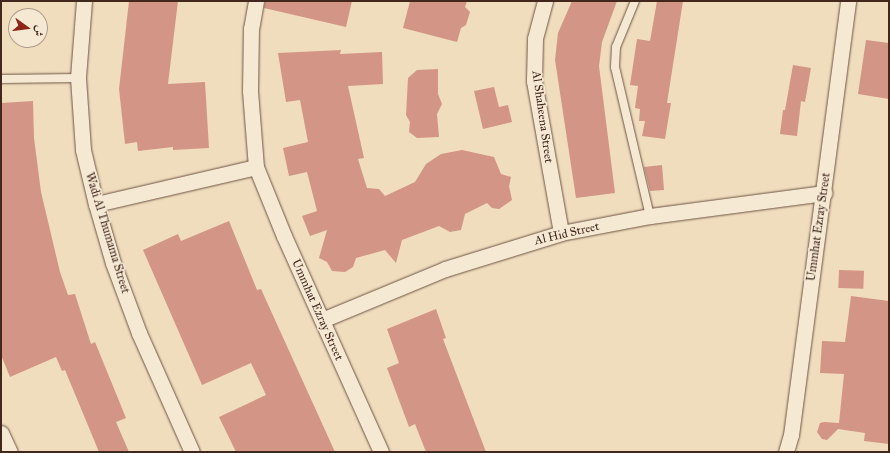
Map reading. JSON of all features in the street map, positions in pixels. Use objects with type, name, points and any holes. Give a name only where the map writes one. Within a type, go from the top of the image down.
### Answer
[{"type":"street","name":"Wadi Al Thumama Street","points":[[84,1],[78,78],[83,150],[96,204],[113,263],[139,333],[192,452]]},
{"type":"street","name":"Ummhat Ezray Street","points":[[256,1],[251,28],[250,91],[256,167],[381,452]]},
{"type":"street","name":"Al Shaheena Street","points":[[546,1],[535,39],[534,81],[561,234]]},
{"type":"street","name":"Ummhat Ezray Street","points":[[786,452],[791,435],[824,193],[848,1]]},
{"type":"street","points":[[96,204],[256,167]]},
{"type":"street","name":"Al Hid Street","points":[[322,320],[445,269],[561,234],[650,216],[824,193]]},
{"type":"street","points":[[1,434],[10,452]]},
{"type":"lane","points":[[636,1],[616,47],[615,67],[650,216]]},
{"type":"lane","points":[[1,79],[78,78]]},
{"type":"building","points":[[129,1],[178,1],[168,84],[205,82],[209,148],[173,150],[173,147],[138,151],[137,142],[125,144],[119,89]]},
{"type":"building","points":[[265,1],[352,1],[346,27],[264,8]]},
{"type":"building","points":[[410,1],[467,1],[465,7],[470,12],[466,25],[461,28],[457,42],[403,28]]},
{"type":"building","points":[[572,1],[617,1],[602,42],[599,66],[615,193],[576,198],[555,60],[558,33]]},
{"type":"building","points":[[657,1],[683,1],[667,103],[671,103],[665,139],[642,136],[645,121],[639,121],[640,109],[635,108],[638,86],[630,85],[637,39],[650,41]]},
{"type":"building","points":[[866,40],[889,43],[889,99],[858,94]]},
{"type":"building","points":[[341,50],[340,54],[382,52],[383,84],[348,86],[364,158],[358,159],[367,188],[379,189],[385,196],[415,182],[426,164],[441,154],[462,150],[494,157],[501,174],[511,177],[509,186],[512,200],[499,209],[492,208],[487,203],[465,214],[461,230],[450,232],[439,226],[402,240],[396,263],[385,250],[356,258],[353,267],[345,272],[332,271],[327,262],[319,258],[327,230],[310,236],[302,216],[317,211],[307,172],[289,176],[283,148],[308,142],[300,100],[286,102],[278,53]]},
{"type":"building","points":[[793,65],[811,68],[805,102],[801,101],[797,136],[780,134],[783,110],[785,110]]},
{"type":"building","points":[[438,69],[438,94],[442,104],[437,114],[439,137],[417,138],[409,132],[410,122],[406,115],[408,78],[417,70]]},
{"type":"building","points":[[494,87],[499,107],[508,105],[512,122],[483,129],[474,91]]},
{"type":"building","points":[[33,101],[34,138],[41,192],[60,272],[68,295],[75,294],[91,344],[95,342],[126,418],[116,422],[129,452],[99,452],[65,370],[62,371],[56,357],[10,377],[1,355],[1,103]]},
{"type":"building","points":[[662,165],[664,190],[650,191],[644,167]]},
{"type":"building","points":[[229,221],[257,290],[261,289],[335,452],[236,452],[219,417],[266,395],[251,363],[202,385],[143,250],[178,234],[181,241]]},
{"type":"building","points":[[839,270],[864,271],[863,289],[838,288]]},
{"type":"building","points":[[851,296],[889,301],[889,444],[864,441],[865,433],[838,429],[827,440],[822,439],[817,432],[820,423],[839,423],[844,374],[820,373],[822,341],[845,342]]},
{"type":"building","points":[[436,309],[446,338],[443,339],[486,452],[426,452],[415,424],[409,427],[387,368],[399,363],[387,329]]}]
